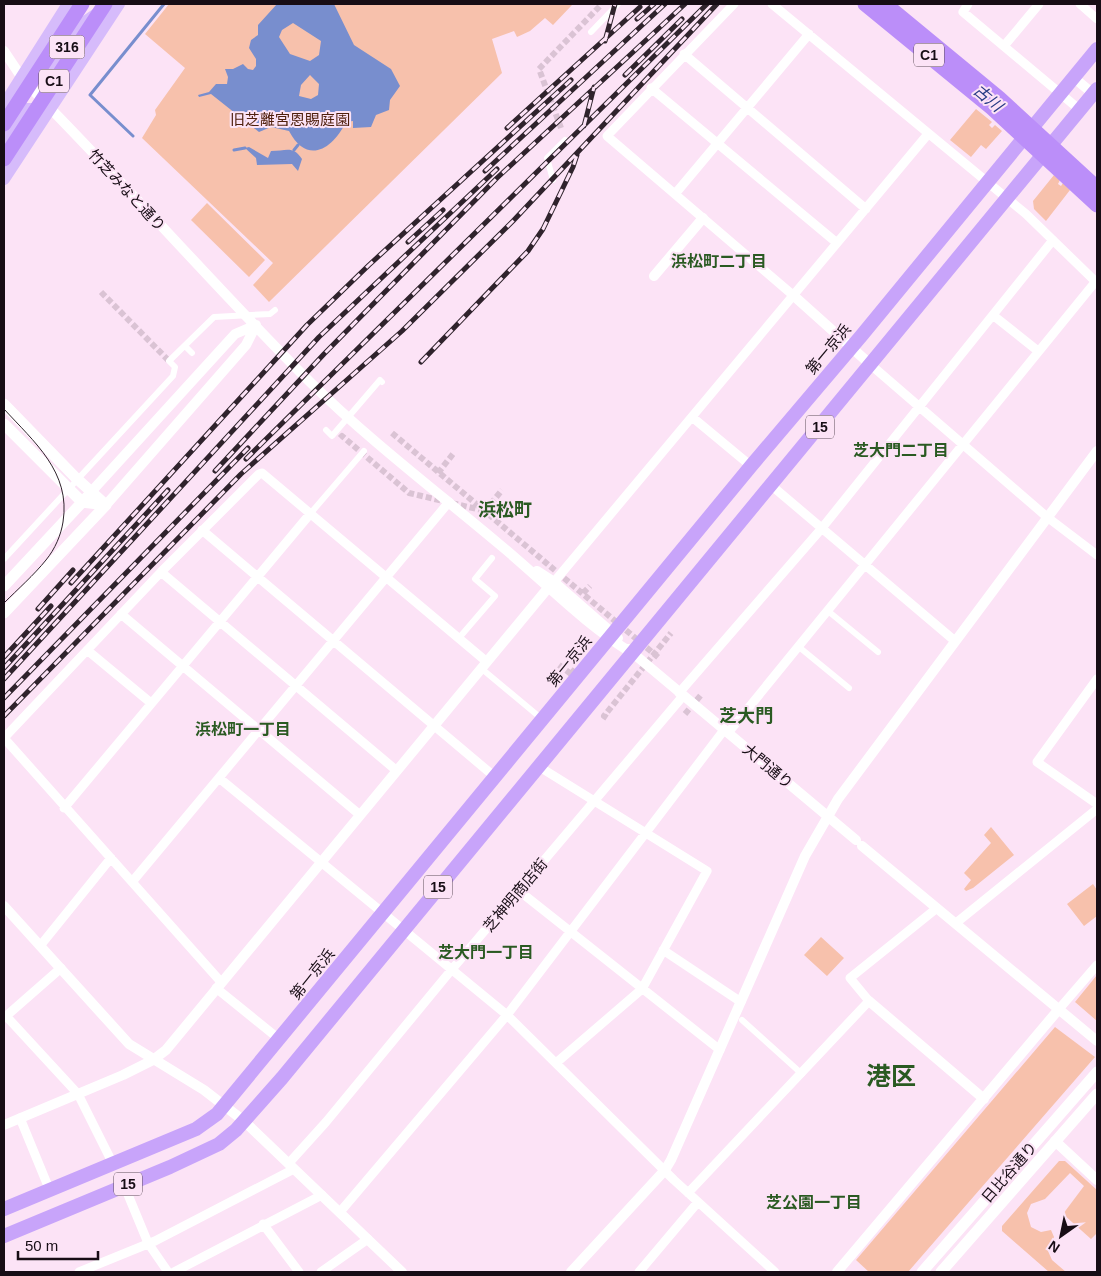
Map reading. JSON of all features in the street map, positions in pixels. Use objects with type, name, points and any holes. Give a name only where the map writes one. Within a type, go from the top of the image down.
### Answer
[{"type":"highway","name":"C1","points":[[4,124],[82,4]]},
{"type":"highway","name":"C1","points":[[4,159],[105,4]]},
{"type":"highway","name":"C1","points":[[865,4],[992,108],[1097,205]]},
{"type":"highway","name":"C1","points":[[885,4],[1020,116],[1097,188]]},
{"type":"highway","name":"第一京浜","points":[[4,1209],[196,1129],[206,1123],[224,1105],[1097,49]]},
{"type":"highway","name":"15","points":[[4,1236],[219,1144],[244,1121],[282,1078],[538,766],[772,486],[1007,198],[1096,93]]},
{"type":"main road","name":"316","points":[[4,105],[68,4]]},
{"type":"main road","name":"316","points":[[22,78],[48,77],[82,24],[110,4]]},
{"type":"main road","name":"316","points":[[4,179],[119,4]]},
{"type":"main road","points":[[4,140],[24,109],[50,108]]},
{"type":"main road","points":[[4,404],[106,505]]},
{"type":"main road","points":[[4,424],[82,502],[106,505]]},
{"type":"main road","points":[[4,586],[91,492]]},
{"type":"main road","points":[[4,613],[106,505]]},
{"type":"main road","name":"日比谷通り","points":[[922,1272],[1097,1072]]},
{"type":"main road","name":"日比谷通り","points":[[941,1272],[1097,1094]]},
{"type":"street","points":[[591,32],[618,4]]},
{"type":"street","points":[[734,4],[651,88],[607,136],[964,443],[1047,517],[1097,555]]},
{"type":"street","points":[[340,1212],[507,1015],[569,932],[726,732],[866,566],[1038,351],[1096,282],[1007,198],[772,4]]},
{"type":"street","points":[[1004,46],[1039,4]]},
{"type":"street","points":[[1080,4],[1097,19]]},
{"type":"street","points":[[966,8],[1004,46],[1080,110]]},
{"type":"street","points":[[675,194],[809,34]]},
{"type":"street","name":"竹芝みなと通り","points":[[4,52],[22,78],[50,108],[256,325],[342,412],[449,502]]},
{"type":"street","points":[[684,54],[866,209]]},
{"type":"street","points":[[1074,77],[1096,93]]},
{"type":"street","points":[[651,88],[837,243]]},
{"type":"street","points":[[4,1125],[153,1060],[166,1050],[484,665],[928,134]]},
{"type":"street","points":[[553,180],[547,158],[565,140]]},
{"type":"street","points":[[654,276],[703,218]]},
{"type":"street","name":"芝神明商店街","points":[[292,1166],[452,969],[822,528],[994,316],[1053,240]]},
{"type":"street","points":[[4,559],[173,376],[175,367],[169,361],[214,317],[270,314],[275,310]]},
{"type":"street","points":[[994,316],[1038,351]]},
{"type":"street","points":[[91,492],[235,334],[256,325]]},
{"type":"street","points":[[106,505],[246,345],[256,325]]},
{"type":"street","points":[[185,346],[192,353]]},
{"type":"street","points":[[326,430],[332,436],[380,380],[382,382]]},
{"type":"street","points":[[692,417],[751,466]]},
{"type":"street","points":[[64,808],[364,451]]},
{"type":"street","points":[[571,1272],[665,1170],[805,856],[827,816],[1097,451]]},
{"type":"street","points":[[279,1039],[219,985],[132,882],[64,808],[4,738],[161,572],[262,473],[459,638],[484,665],[542,719]]},
{"type":"street","points":[[772,486],[955,641]]},
{"type":"street","points":[[132,882],[449,502]]},
{"type":"street","name":"大門通り","points":[[449,502],[1097,1041]]},
{"type":"street","points":[[202,530],[495,777]]},
{"type":"street","points":[[459,638],[495,596],[475,579],[492,558]]},
{"type":"street","points":[[161,572],[397,771]]},
{"type":"street","points":[[828,611],[878,652]]},
{"type":"street","points":[[121,614],[360,815]]},
{"type":"street","points":[[799,647],[849,688]]},
{"type":"street","points":[[87,650],[151,703]]},
{"type":"street","points":[[1097,679],[1037,762],[1097,804]]},
{"type":"street","points":[[538,766],[707,871],[642,989],[556,1063]]},
{"type":"street","points":[[220,778],[507,1015],[698,1202],[774,1272]]},
{"type":"street","points":[[956,923],[1097,809]]},
{"type":"street","points":[[40,946],[111,858]]},
{"type":"street","points":[[518,890],[720,1050]]},
{"type":"street","points":[[4,906],[130,1044],[204,1090],[244,1121],[402,1272]]},
{"type":"street","points":[[937,908],[850,978],[869,1001],[984,1099]]},
{"type":"street","points":[[663,950],[741,1002]]},
{"type":"street","points":[[837,1272],[1097,965]]},
{"type":"street","points":[[61,968],[5,1017],[78,1094],[113,1164]]},
{"type":"street","points":[[688,1192],[802,1074],[869,1001]]},
{"type":"street","points":[[742,1020],[802,1074]]},
{"type":"street","points":[[20,1118],[50,1191]]},
{"type":"street","points":[[1055,1141],[1097,1180]]},
{"type":"street","points":[[79,1272],[148,1243],[292,1166]]},
{"type":"street","points":[[124,1186],[148,1243],[168,1272]]},
{"type":"street","points":[[174,1272],[263,1224],[322,1195]]},
{"type":"street","points":[[639,1272],[698,1202]]},
{"type":"street","points":[[263,1224],[298,1272]]},
{"type":"street","points":[[321,1272],[368,1239]]},
{"type":"green space","name":"旧芝離宮恩賜庭園","points":[[169,4],[572,5],[553,25],[545,18],[530,31],[517,37],[514,31],[492,39],[502,73],[269,302],[253,285],[273,263],[142,138],[156,115],[155,110],[185,68],[145,34]]},
{"type":"green space","points":[[976,109],[992,122],[989,125],[992,128],[995,125],[1002,131],[986,149],[981,145],[971,157],[950,140]]},
{"type":"green space","points":[[1054,175],[1060,180],[1058,184],[1061,186],[1063,183],[1070,190],[1046,221],[1034,209],[1033,201]]},
{"type":"green space","points":[[207,203],[265,260],[249,277],[191,220]]},
{"type":"green space","points":[[991,827],[1014,855],[973,888],[966,891],[964,889],[971,880],[964,873],[991,843],[984,835]]},
{"type":"green space","points":[[1093,884],[1097,890],[1097,916],[1084,926],[1067,904]]},
{"type":"green space","points":[[821,937],[844,958],[827,976],[804,955]]},
{"type":"green space","points":[[1097,975],[1097,1021],[1075,1002]]},
{"type":"green space","points":[[1055,1027],[1095,1057],[908,1272],[869,1272],[856,1260]]},
{"type":"green space","points":[[1059,1161],[1065,1161],[1097,1190],[1097,1233],[1091,1239],[1063,1214],[1084,1186],[1070,1173],[1045,1199],[1031,1204],[1027,1213],[1031,1227],[1041,1232],[1051,1230],[1054,1237],[1048,1251],[1052,1260],[1066,1272],[1049,1272],[1002,1231],[1002,1226]]},
{"type":"water","points":[[277,4],[334,4],[354,45],[391,69],[400,86],[390,100],[389,110],[376,115],[371,127],[353,128],[353,121],[346,122],[334,140],[327,146],[319,150],[311,150],[304,148],[296,142],[289,131],[271,127],[259,132],[211,94],[199,97],[198,95],[209,92],[216,84],[227,84],[228,77],[225,69],[233,69],[243,64],[248,69],[253,70],[256,66],[256,59],[249,48],[251,40],[258,35],[258,25]],"holes":[[[293,23],[321,41],[319,55],[310,61],[290,54],[279,37],[282,30]],[[310,75],[319,84],[318,95],[311,99],[299,96],[301,85]]]},
{"type":"water","points":[[249,147],[268,158],[271,151],[292,150],[302,159],[298,171],[292,164],[257,165],[256,158],[245,148]]},
{"type":"waterway","points":[[133,136],[90,95],[164,4]]},
{"type":"waterway","points":[[294,150],[298,145]]},
{"type":"waterway","points":[[234,150],[245,148]]},
{"type":"tunnel","points":[[561,128],[539,69],[600,6]]},
{"type":"tunnel","points":[[101,292],[169,361]]},
{"type":"tunnel","points":[[392,433],[659,658]]},
{"type":"tunnel","points":[[340,438],[342,436],[409,493],[481,510]]},
{"type":"tunnel","points":[[438,473],[453,454]]},
{"type":"tunnel","points":[[485,511],[502,490]]},
{"type":"tunnel","points":[[583,593],[590,586]]},
{"type":"tunnel","points":[[607,718],[604,716],[671,633]]},
{"type":"tunnel","points":[[559,665],[571,674],[575,669]]},
{"type":"tunnel","points":[[685,714],[701,695]]},
{"type":"tram line","points":[[4,409],[48,459],[56,473],[64,504],[62,527],[52,551],[36,571],[4,603]]},
{"type":"railway","points":[[605,41],[615,4]]},
{"type":"railway","points":[[637,19],[654,4]]},
{"type":"railway","points":[[485,171],[665,4]]},
{"type":"railway","points":[[215,471],[324,354],[497,178],[685,4]]},
{"type":"railway","points":[[246,459],[707,4]]},
{"type":"railway","points":[[4,716],[241,474],[402,331],[513,221],[717,4]]},
{"type":"railway","points":[[507,128],[640,7]]},
{"type":"railway","points":[[625,75],[682,19]]},
{"type":"railway","points":[[71,583],[307,325],[369,265],[571,80]]},
{"type":"railway","points":[[584,126],[594,87]]},
{"type":"railway","points":[[421,362],[528,251],[543,229],[577,155]]},
{"type":"railway","points":[[4,679],[319,337],[497,169]]},
{"type":"railway","points":[[408,242],[443,210]]},
{"type":"railway","points":[[4,698],[248,448]]},
{"type":"railway","points":[[4,668],[168,490]]},
{"type":"railway","points":[[38,609],[73,570]]},
{"type":"railway","points":[[4,657],[51,606]]},
{"type":"district","name":"浜松町二丁目","points":[[719,261]]},
{"type":"district","name":"芝大門二丁目","points":[[901,450]]},
{"type":"district","name":"浜松町","points":[[505,510]]},
{"type":"district","name":"芝大門","points":[[746,716]]},
{"type":"district","name":"浜松町一丁目","points":[[243,729]]},
{"type":"district","name":"芝大門一丁目","points":[[486,952]]},
{"type":"district","name":"港区","points":[[891,1076]]},
{"type":"district","name":"芝公園一丁目","points":[[814,1202]]},
{"type":"water label","name":"古川","points":[[988,98]]}]
